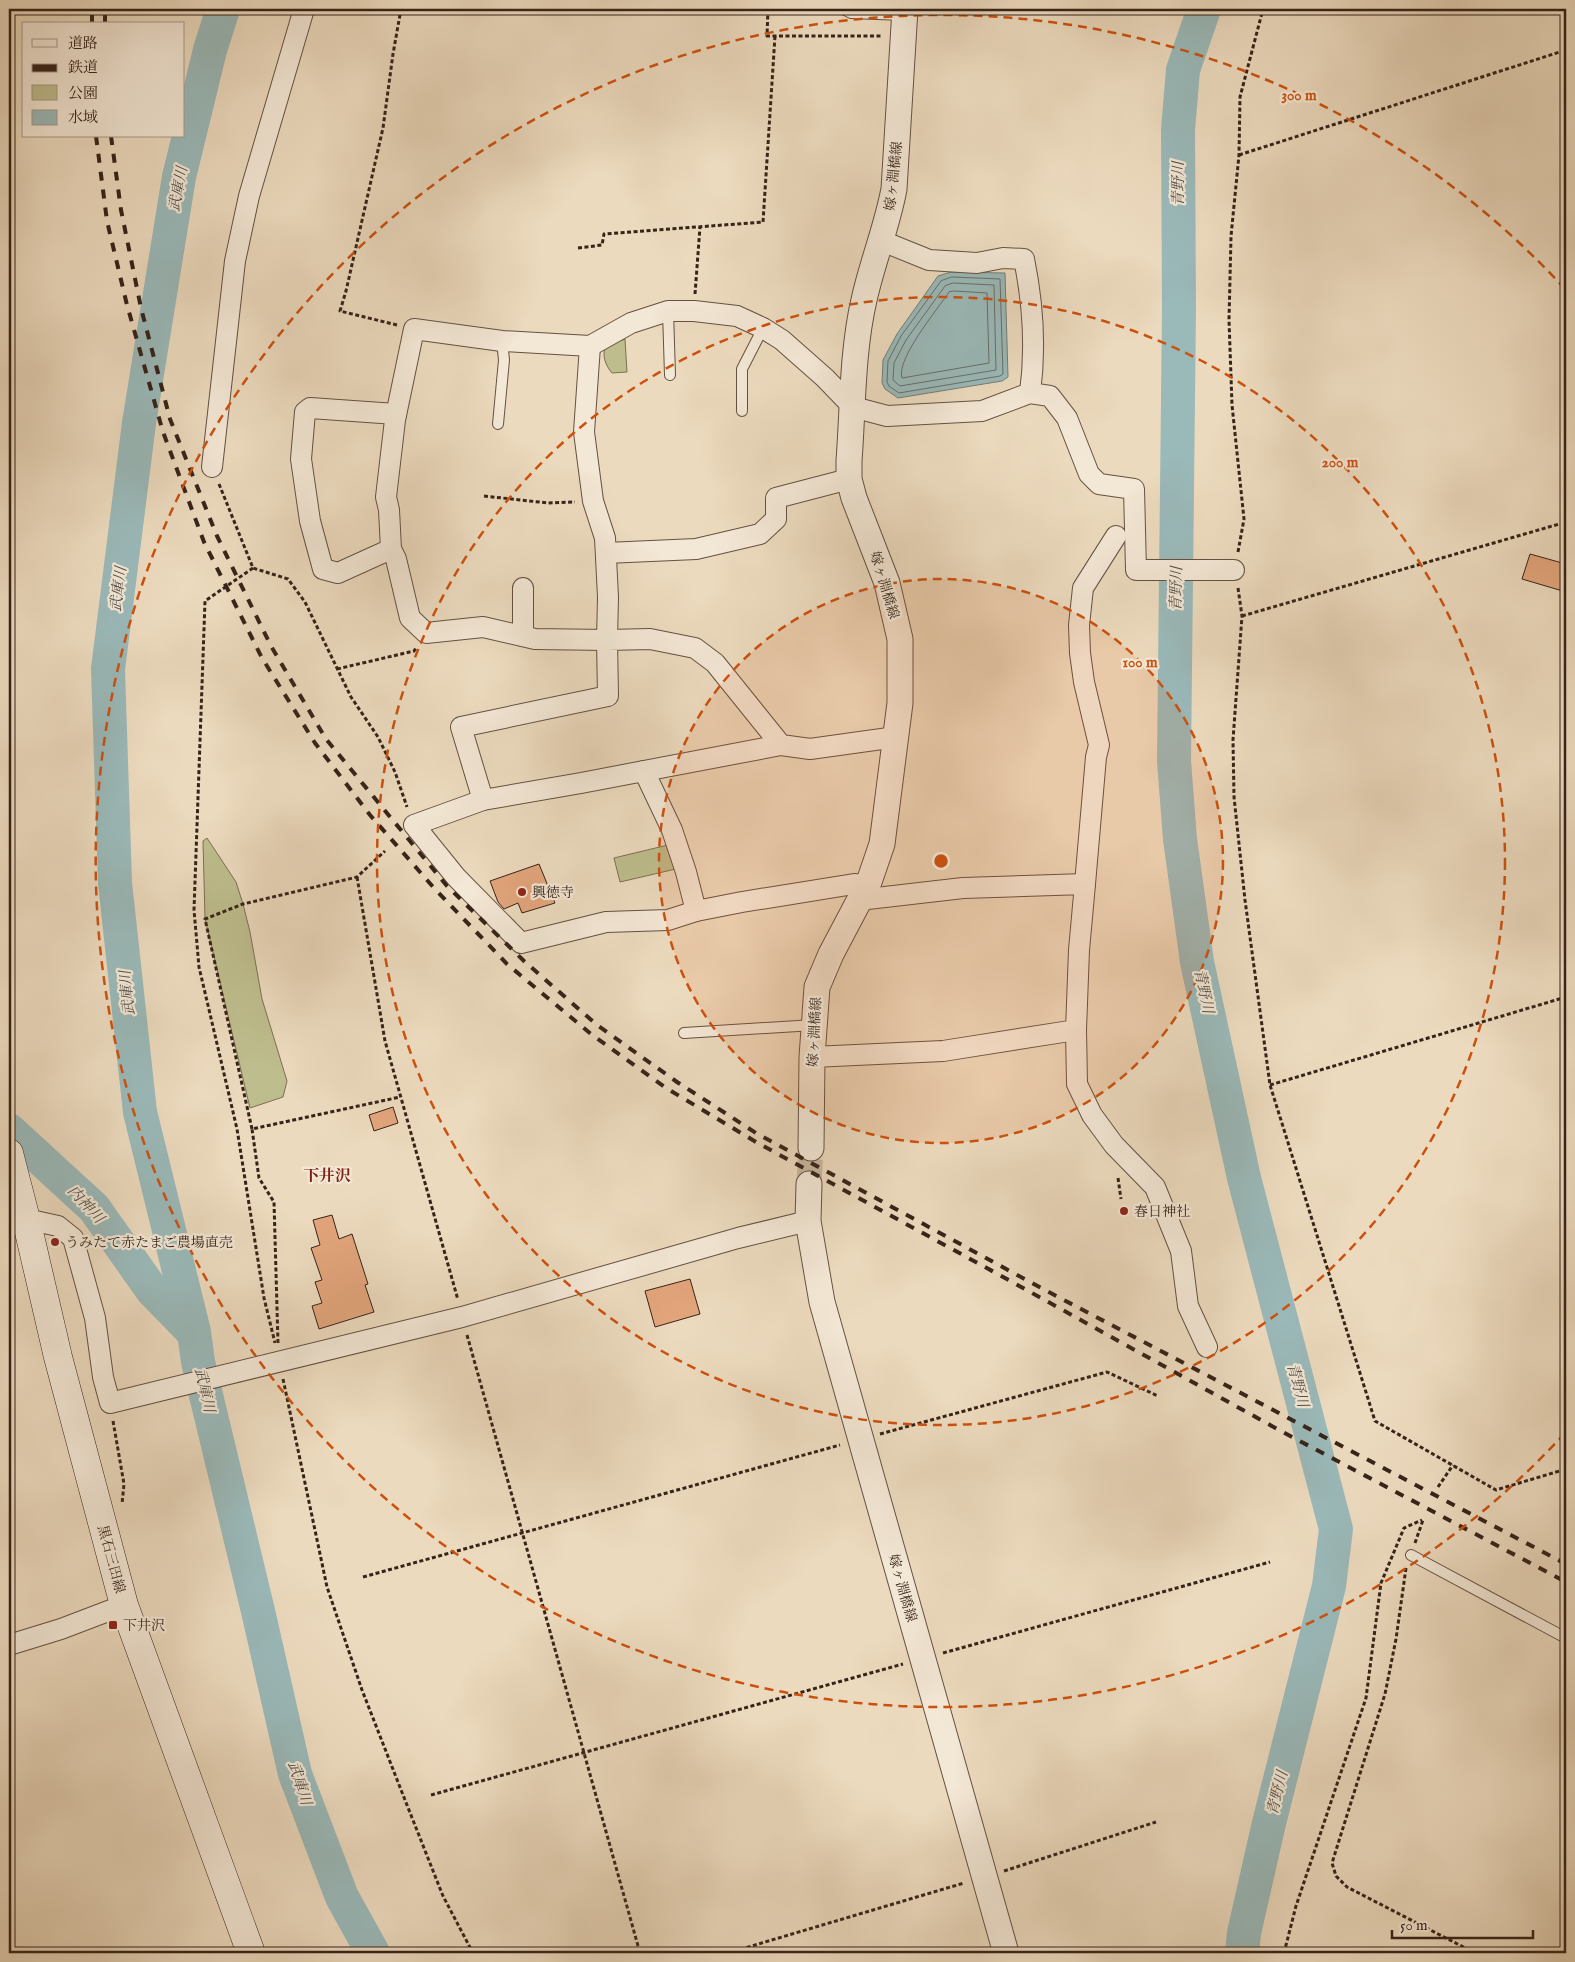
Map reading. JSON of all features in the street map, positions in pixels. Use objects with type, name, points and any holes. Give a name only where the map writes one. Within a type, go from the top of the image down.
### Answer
[{"type":"main road","name":"黒石三田線","points":[[11,1163],[58,1357],[124,1606],[251,1953]]},
{"type":"street","points":[[212,467],[235,261],[248,196],[304,9]]},
{"type":"street","name":"嫁ヶ淵橋線","points":[[811,1148],[812,1057],[817,986],[831,954],[863,893],[882,844],[900,703],[900,639],[887,583],[854,498],[849,479],[858,338],[864,300],[889,217],[894,189],[905,20]]},
{"type":"street","points":[[882,241],[929,260],[977,263],[1003,258],[1024,259],[1031,300],[1034,338],[1030,393]]},
{"type":"street","points":[[781,745],[714,663],[695,648],[650,639],[535,639],[484,628],[426,633],[410,618],[396,559],[391,549],[389,510],[386,497],[396,414],[414,329],[502,340],[590,346],[631,323],[668,311],[694,311],[738,316],[763,328],[782,340],[825,378],[853,407],[887,416],[982,411],[1030,393],[1050,396],[1067,418],[1089,474],[1099,484],[1134,489],[1136,570],[1234,570]]},
{"type":"street","points":[[483,800],[461,726],[608,696],[608,597],[605,538],[593,500],[584,432],[590,346]]},
{"type":"street","points":[[391,549],[338,573],[323,569],[310,521],[301,459],[305,412],[310,408],[396,414]]},
{"type":"street","points":[[606,553],[696,549],[760,534],[776,519],[776,498],[849,479]]},
{"type":"street","points":[[1116,536],[1083,588],[1079,625],[1084,682],[1099,745],[1096,756],[1079,950],[1076,1030],[1077,1084],[1092,1115],[1114,1145],[1154,1187],[1181,1252],[1188,1306],[1207,1347]]},
{"type":"street","points":[[522,588],[523,636]]},
{"type":"street","points":[[896,737],[810,749],[781,745],[483,800],[414,825],[456,877],[522,943],[606,922],[668,920],[696,911],[742,902],[854,884],[863,893],[1085,884]]},
{"type":"street","points":[[644,771],[672,830],[696,911]]},
{"type":"street","points":[[812,1057],[943,1051],[1076,1030]]},
{"type":"street","name":"嫁ヶ淵橋線","points":[[809,1184],[808,1221],[822,1302],[1006,1953]]},
{"type":"street","points":[[26,1219],[58,1226],[74,1238],[95,1318],[103,1377],[110,1403],[462,1317],[738,1238],[808,1221]]},
{"type":"street","points":[[9,1646],[124,1606]]},
{"type":"lane","points":[[843,9],[851,12],[905,20]]},
{"type":"lane","points":[[668,311],[670,375]]},
{"type":"lane","points":[[742,411],[742,369],[763,328]]},
{"type":"lane","points":[[498,424],[504,360],[502,340]]},
{"type":"lane","points":[[684,1033],[814,1025]]},
{"type":"lane","points":[[1410,1555],[1566,1638]]},
{"type":"path","points":[[402,9],[393,54],[383,128],[340,311],[414,329]]},
{"type":"path","points":[[768,9],[767,36],[905,20]]},
{"type":"path","points":[[1263,9],[1240,97],[1239,155],[1230,236],[1229,320],[1232,406],[1244,520],[1234,570],[1242,616],[1233,740],[1234,797],[1255,982],[1270,1085],[1375,1421],[1496,1490],[1566,1469]]},
{"type":"path","points":[[578,248],[602,245],[604,234],[763,222],[775,36]]},
{"type":"path","points":[[1239,155],[1566,50]]},
{"type":"path","points":[[694,311],[700,227]]},
{"type":"path","points":[[212,467],[253,568]]},
{"type":"path","points":[[484,496],[548,503],[593,500]]},
{"type":"path","points":[[1242,616],[1566,522]]},
{"type":"path","points":[[253,568],[288,579],[306,602],[351,697],[378,737],[391,763],[414,825]]},
{"type":"path","points":[[253,568],[205,600],[194,910],[199,968],[237,1129],[264,1298],[272,1363],[327,1587],[362,1690],[443,1896],[473,1953]]},
{"type":"path","points":[[337,669],[414,651],[426,633]]},
{"type":"path","points":[[272,1363],[274,1202],[259,1178],[252,1129],[206,919],[243,904],[357,877],[386,851]]},
{"type":"path","points":[[357,877],[384,1041],[640,1953]]},
{"type":"path","points":[[1270,1085],[1566,997]]},
{"type":"path","points":[[252,1129],[400,1096]]},
{"type":"path","points":[[364,1577],[1107,1372],[1158,1396]]},
{"type":"path","points":[[1438,1487],[1453,1465]]},
{"type":"path","points":[[1284,1953],[1296,1906],[1366,1698],[1381,1583],[1404,1528],[1423,1520],[1405,1569],[1396,1639],[1385,1694],[1332,1863],[1336,1876],[1347,1887],[1475,1953]]},
{"type":"path","points":[[431,1795],[1270,1562]]},
{"type":"path","points":[[728,1953],[985,1876],[1156,1822]]},
{"type":"green space","points":[[625,339],[627,372],[612,373],[605,360],[606,346]]},
{"type":"green space","points":[[207,838],[236,882],[250,932],[262,999],[287,1081],[283,1097],[250,1108],[205,919],[203,841]]},
{"type":"green space","points":[[672,844],[680,868],[620,882],[614,858]]},
{"type":"water","points":[[951,272],[1005,273],[1008,377],[1002,381],[898,398],[885,389],[882,383],[883,360],[897,334],[938,276]]},
{"type":"building","points":[[1530,554],[1566,564],[1566,592],[1522,579]]},
{"type":"building","name":"興徳寺","points":[[539,864],[555,903],[522,913],[518,903],[504,909],[498,902],[490,881]]},
{"type":"building","points":[[393,1107],[398,1123],[374,1131],[369,1115]]},
{"type":"building","points":[[332,1215],[339,1239],[352,1234],[368,1284],[365,1285],[374,1312],[319,1329],[312,1306],[322,1303],[315,1282],[322,1280],[311,1248],[320,1245],[313,1220]]},
{"type":"building","points":[[690,1279],[700,1314],[655,1327],[645,1291]]},
{"type":"waterway","name":"武庫川","points":[[223,9],[210,50],[179,177],[139,423],[108,669],[115,883],[140,1112],[194,1332],[198,1362],[295,1774],[342,1897],[373,1953]]},
{"type":"waterway","name":"青野川","points":[[1204,9],[1183,70],[1178,130],[1179,308],[1174,761],[1180,839],[1197,962],[1244,1178],[1336,1529],[1329,1586],[1269,1823],[1244,1933],[1242,1953]]},
{"type":"waterway","name":"内神川","points":[[9,1130],[94,1208],[152,1290],[193,1332]]},
{"type":"tunnel","points":[[809,1184],[811,1148]]},
{"type":"railway","points":[[92,9],[92,22]]},
{"type":"railway","points":[[105,9],[105,22]]},
{"type":"railway","points":[[96,138],[107,221],[127,305],[163,432],[204,542],[262,658],[315,743],[370,815],[434,888],[507,964],[591,1034],[666,1088],[756,1142],[1279,1430],[1566,1582]]},
{"type":"railway","points":[[111,138],[121,210],[141,308],[170,419],[217,536],[271,646],[326,739],[447,886],[524,961],[597,1025],[677,1082],[756,1133],[1043,1289],[1566,1564]]},
{"type":"place","name":"興徳寺","points":[[522,892]]},
{"type":"place","name":"春日神社","points":[[1124,1211]]},
{"type":"place","name":"うみたて赤たまご農場直売","points":[[55,1242]]},
{"type":"place","name":"下井沢","points":[[113,1625]]},
{"type":"district","name":"下井沢","points":[[327,1175]]}]
